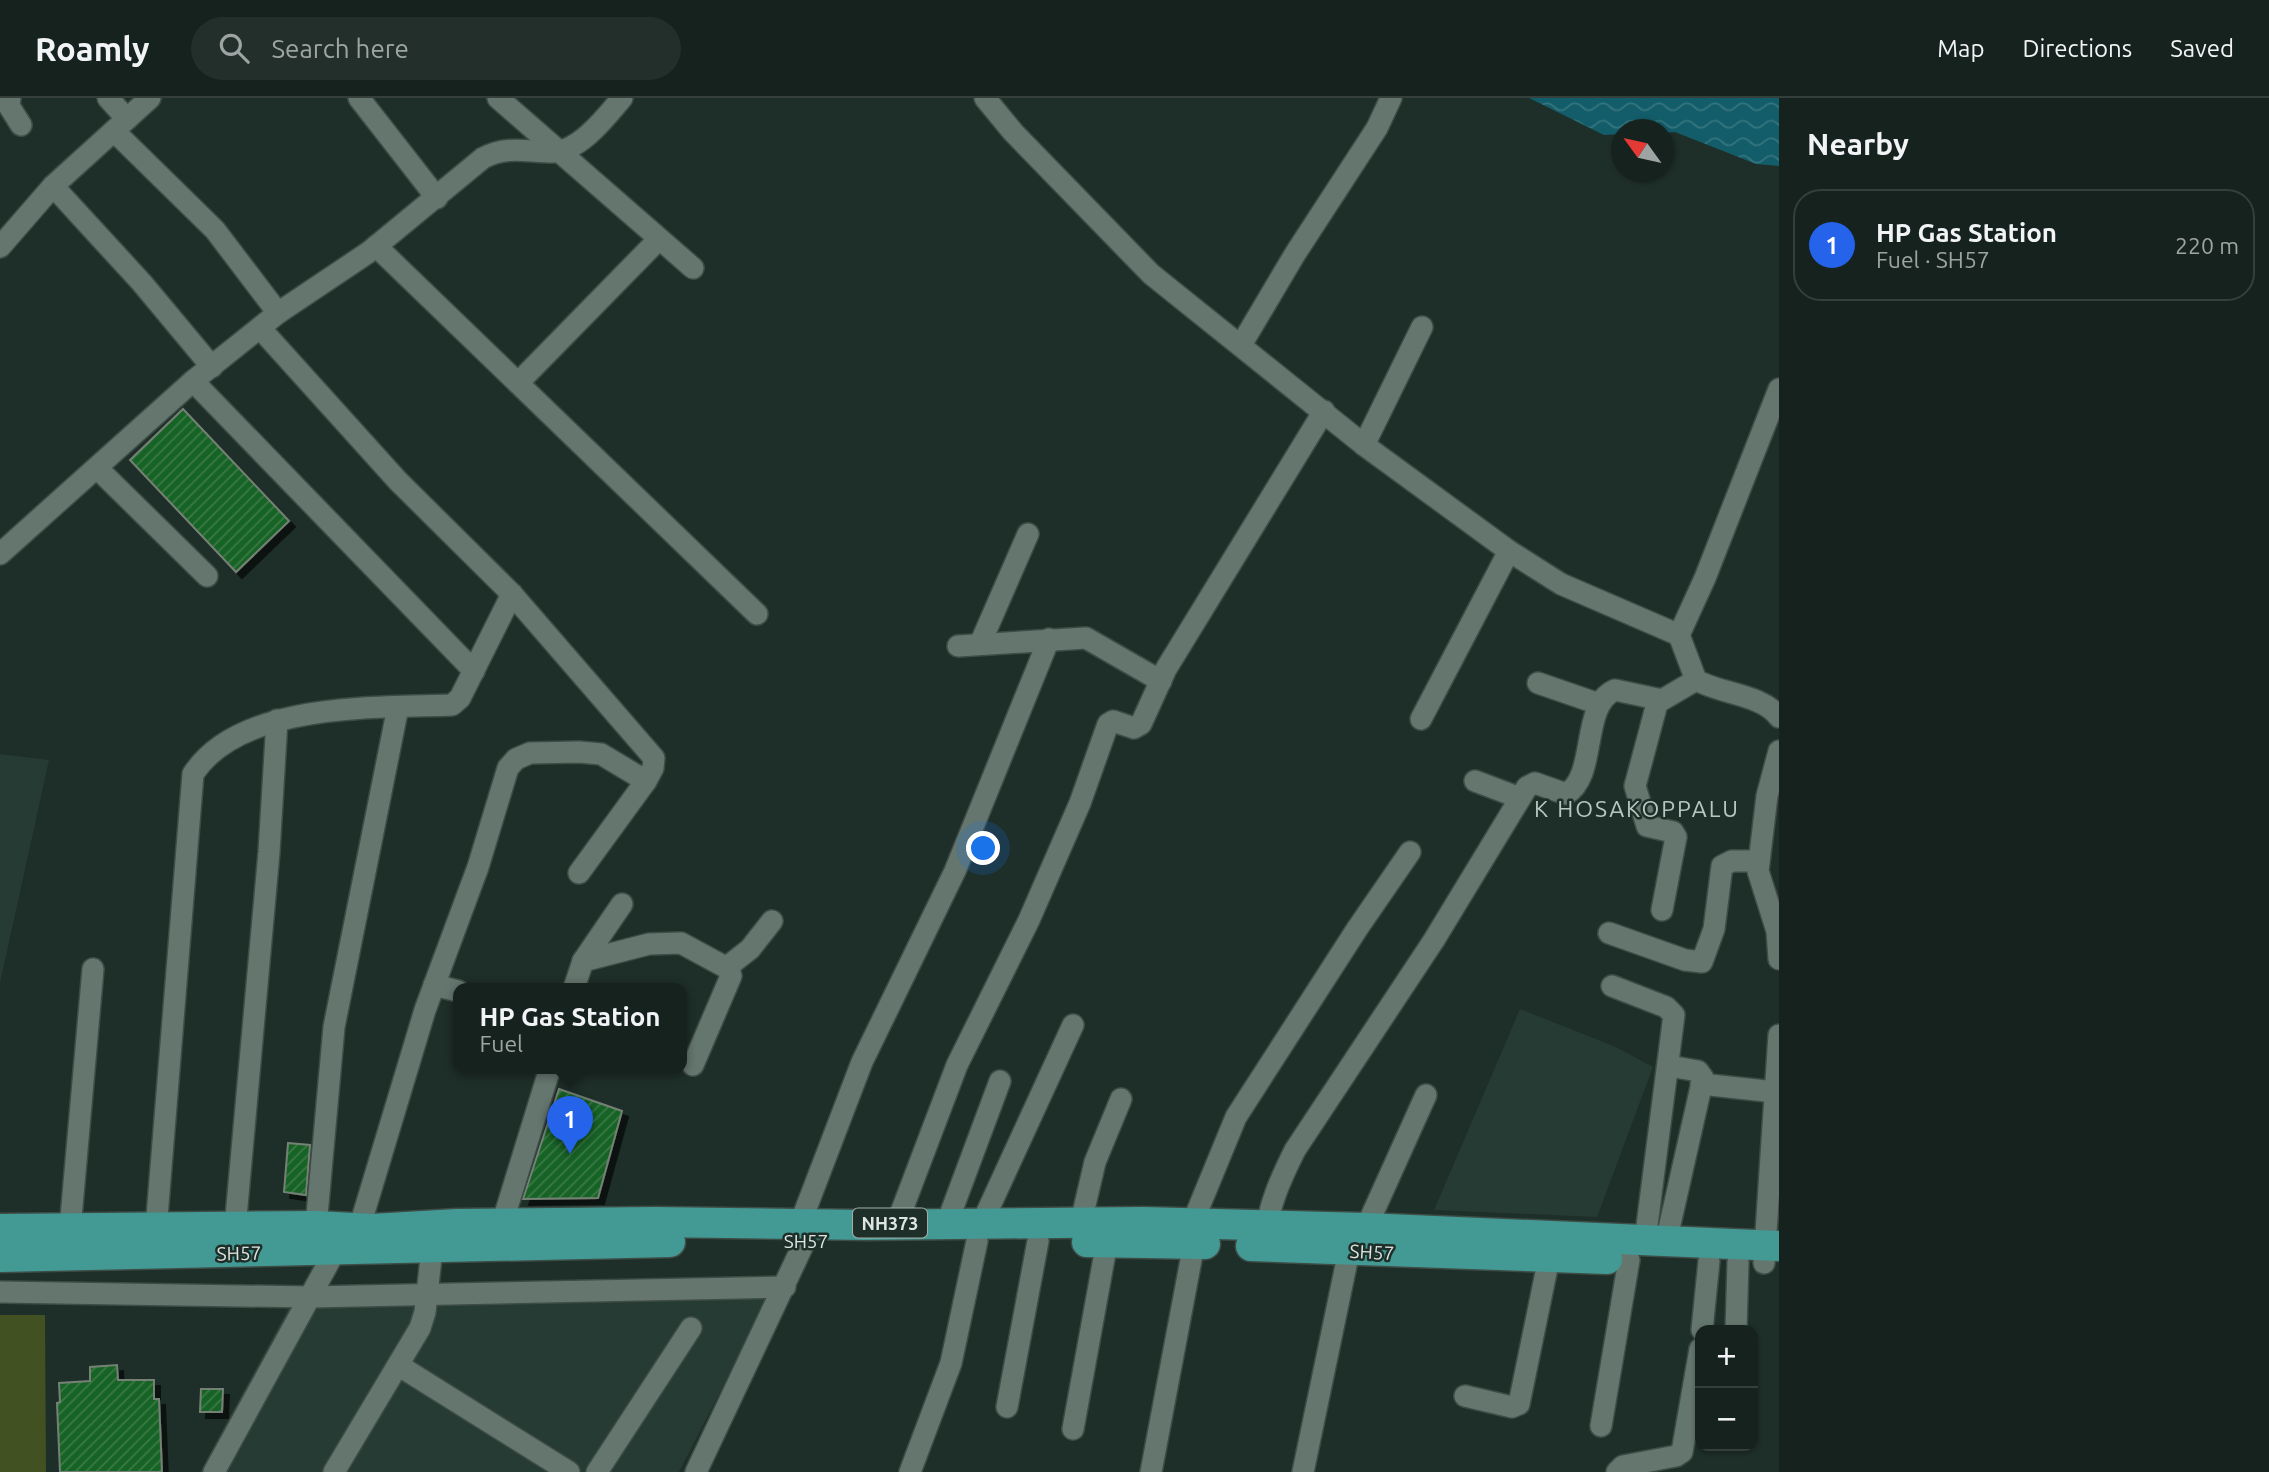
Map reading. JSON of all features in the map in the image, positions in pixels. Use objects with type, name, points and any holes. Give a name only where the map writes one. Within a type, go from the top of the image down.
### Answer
[{"type":"highway","name":"NH373","points":[[0,1229],[70,1229],[163,1237],[234,1228],[316,1226],[449,1240],[502,1224],[802,1233],[897,1223],[947,1223],[980,1232],[1081,1222],[1193,1234],[1647,1247],[1765,1256]]},
{"type":"highway","name":"SH57","points":[[0,1257],[163,1237],[335,1251],[449,1240],[802,1233],[980,1232],[1038,1241],[1107,1242],[1193,1234]]},
{"type":"highway","name":"SH57","points":[[1358,1239],[1549,1258],[1647,1247],[1709,1261],[1765,1256]]},
{"type":"street","points":[[9,98],[9,106],[21,125]]},
{"type":"street","points":[[107,98],[121,125],[215,230],[278,313]]},
{"type":"street","points":[[0,247],[52,186],[150,98]]},
{"type":"street","points":[[359,98],[437,198]]},
{"type":"street","points":[[498,98],[556,152],[693,268]]},
{"type":"street","points":[[985,98],[1013,132],[1151,274],[1364,445],[1509,551],[1561,584],[1679,635]]},
{"type":"street","points":[[1241,345],[1295,254],[1377,128],[1391,98]]},
{"type":"street","points":[[0,554],[193,381],[278,313],[376,246],[494,152],[513,148],[556,152],[584,138],[615,100]]},
{"type":"street","points":[[52,186],[142,283],[212,367]]},
{"type":"street","points":[[518,383],[659,239]]},
{"type":"street","points":[[376,246],[757,614]]},
{"type":"street","points":[[1364,445],[1422,327]]},
{"type":"street","points":[[260,328],[398,481],[512,594],[654,758],[653,768],[646,781],[579,873]]},
{"type":"street","points":[[193,381],[474,671]]},
{"type":"street","points":[[1779,389],[1705,578],[1679,635],[1696,680],[1719,692],[1766,705],[1779,717]]},
{"type":"street","points":[[897,1223],[957,1065],[1029,920],[1080,803],[1108,724],[1113,721],[1138,727],[1161,681],[1324,411]]},
{"type":"street","points":[[97,468],[207,576]]},
{"type":"street","points":[[980,644],[1028,534]]},
{"type":"street","points":[[1421,719],[1509,551]]},
{"type":"street","points":[[163,1237],[190,786],[201,762],[222,745],[277,720],[363,708],[452,705],[460,698],[512,594]]},
{"type":"street","points":[[958,646],[1086,638],[1161,681]]},
{"type":"street","points":[[696,1472],[785,1287],[862,1062],[955,871],[1049,639]]},
{"type":"street","points":[[1266,1236],[1284,1172],[1295,1150],[1434,940],[1527,787],[1535,783],[1566,794],[1571,791],[1583,766],[1599,704],[1615,690],[1658,700],[1674,695],[1696,680]]},
{"type":"street","points":[[1538,683],[1599,704]]},
{"type":"street","points":[[1658,700],[1635,786],[1647,826],[1673,832],[1676,837],[1662,910]]},
{"type":"street","points":[[316,1226],[332,1034],[398,707]]},
{"type":"street","points":[[234,1228],[269,852],[277,720]]},
{"type":"street","points":[[1779,751],[1773,797],[1759,861],[1759,876],[1778,931],[1779,960]]},
{"type":"street","points":[[359,1229],[434,985],[478,867],[503,775],[516,760],[530,753],[601,754],[646,781]]},
{"type":"street","points":[[1475,781],[1520,798]]},
{"type":"street","points":[[1151,1472],[1193,1234],[1236,1117],[1410,852]]},
{"type":"street","points":[[1609,933],[1685,960],[1702,962],[1714,929],[1722,866],[1732,861],[1759,861]]},
{"type":"street","points":[[576,983],[583,961],[622,904]]},
{"type":"street","points":[[727,967],[750,949],[772,921]]},
{"type":"street","points":[[583,961],[649,944],[681,943],[727,967],[731,976],[693,1065]]},
{"type":"street","points":[[70,1229],[93,969]]},
{"type":"street","points":[[434,985],[453,990]]},
{"type":"street","points":[[1612,986],[1671,1010],[1675,1023],[1647,1247]]},
{"type":"street","points":[[910,1472],[951,1363],[980,1232],[1073,1025]]},
{"type":"street","points":[[1737,1325],[1765,1256],[1779,1035]]},
{"type":"street","points":[[1601,1426],[1647,1247],[1703,1078],[1698,1071],[1669,1066]]},
{"type":"street","points":[[502,1224],[548,1074]]},
{"type":"street","points":[[947,1223],[999,1082]]},
{"type":"street","points":[[1701,1084],[1775,1091]]},
{"type":"street","points":[[1303,1472],[1358,1239],[1426,1095]]},
{"type":"street","points":[[1081,1222],[1095,1162],[1121,1099]]},
{"type":"street","points":[[334,1472],[420,1328],[428,1292],[449,1240]]},
{"type":"street","points":[[1007,1407],[1038,1241]]},
{"type":"street","points":[[1073,1429],[1107,1242]]},
{"type":"street","points":[[214,1472],[335,1251]]},
{"type":"street","points":[[1465,1396],[1513,1407],[1519,1404],[1549,1258]]},
{"type":"street","points":[[1703,1325],[1709,1261]]},
{"type":"street","points":[[0,1292],[310,1297],[428,1292],[785,1287]]},
{"type":"street","points":[[597,1472],[691,1328]]},
{"type":"street","points":[[397,1366],[545,1466],[569,1472]]},
{"type":"street","points":[[1617,1472],[1630,1464],[1676,1456],[1682,1452],[1695,1378]]},
{"type":"shaded area","points":[[0,754],[49,760],[0,983]]},
{"type":"shaded area","points":[[1520,1009],[1616,1047],[1653,1067],[1597,1217],[1434,1210]]},
{"type":"shaded area","points":[[777,1281],[679,1472],[200,1472],[294,1298]]},
{"type":"green space","points":[[0,1315],[45,1315],[46,1472],[0,1472]]},
{"type":"water","points":[[1529,98],[1779,98],[1779,166],[1756,164],[1674,132],[1674,119],[1611,119],[1611,135],[1604,135]]},
{"type":"building","points":[[183,409],[289,521],[236,572],[130,460]]},
{"type":"building","points":[[559,1089],[622,1111],[598,1198],[523,1199]]},
{"type":"building","points":[[288,1143],[310,1145],[306,1195],[284,1192]]},
{"type":"building","points":[[117,1365],[118,1380],[154,1380],[154,1399],[159,1399],[162,1472],[60,1472],[57,1403],[60,1402],[59,1383],[90,1381],[90,1367]]},
{"type":"building","points":[[201,1389],[223,1389],[222,1412],[200,1412]]},
{"type":"place","name":"HP Gas Station","points":[[570,1154]]},
{"type":"district","name":"K HOSAKOPPALU","points":[[1637,808]]}]
